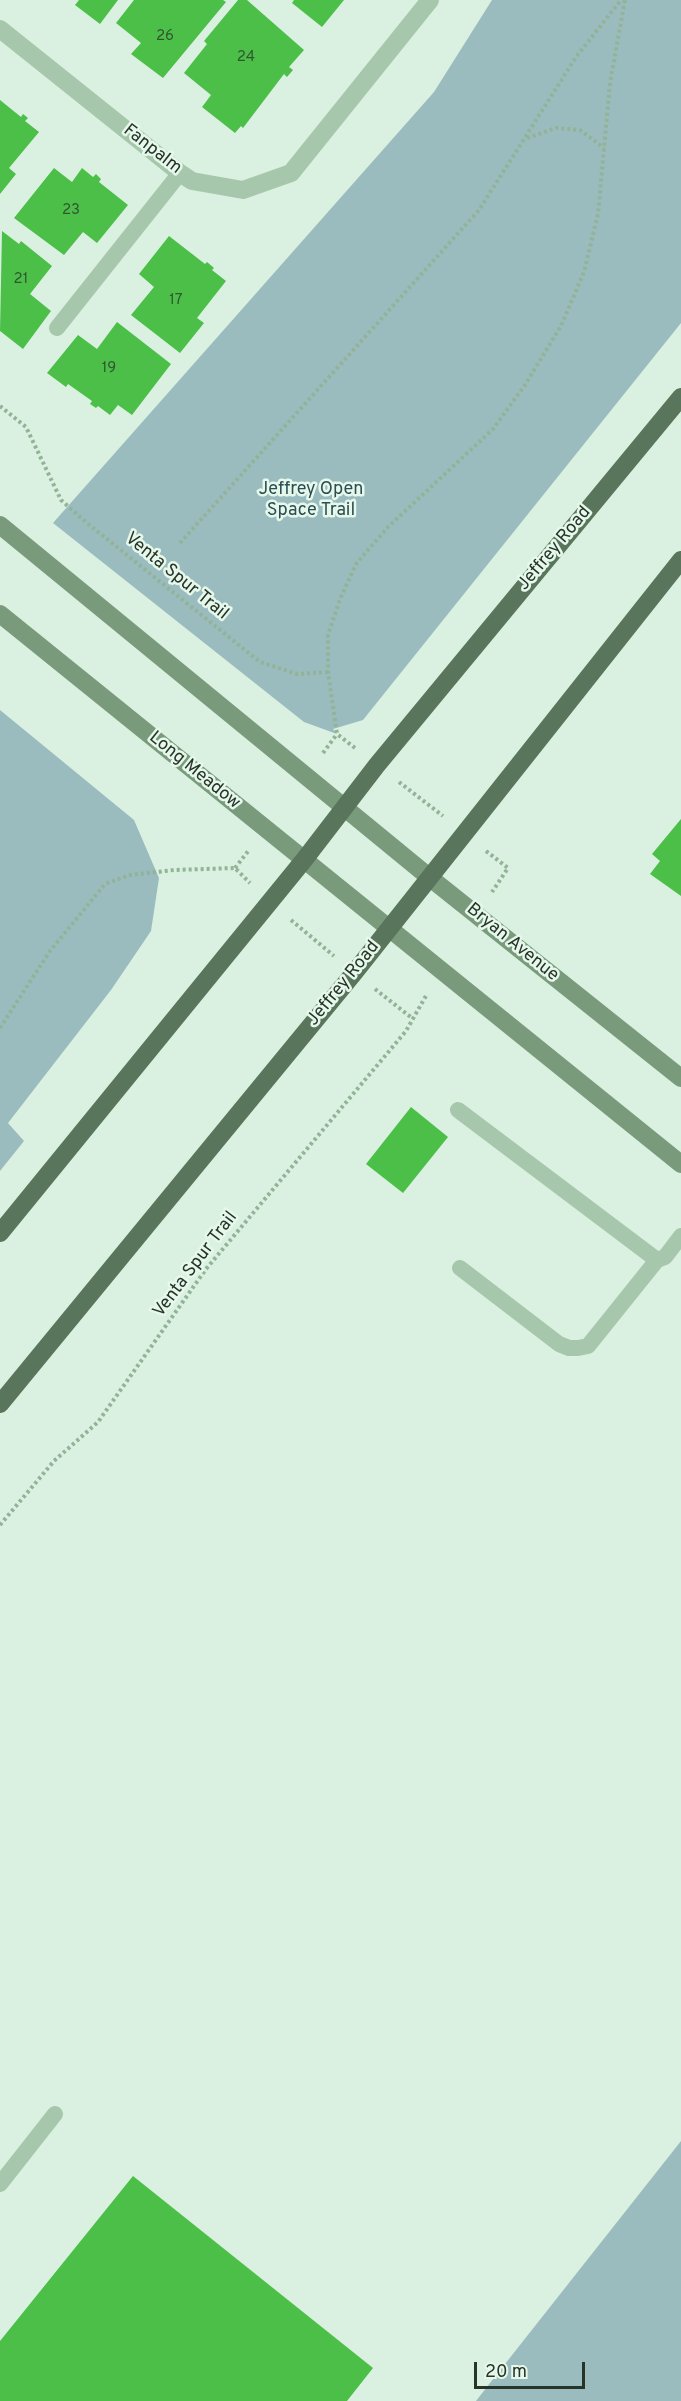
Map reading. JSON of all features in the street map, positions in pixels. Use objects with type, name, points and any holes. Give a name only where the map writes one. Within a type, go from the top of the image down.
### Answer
[{"type":"main road","name":"Jeffrey Road","points":[[0,1233],[681,397]]},
{"type":"main road","name":"Jeffrey Road","points":[[0,1404],[354,973],[681,560]]},
{"type":"street","name":"Fanpalm","points":[[0,29],[192,181],[243,190],[291,173],[430,0]]},
{"type":"street","points":[[0,525],[345,807]]},
{"type":"street","name":"Long Meadow","points":[[0,614],[388,928]]},
{"type":"street","name":"Bryan Avenue","points":[[345,807],[681,1078]]},
{"type":"street","points":[[388,928],[681,1164]]},
{"type":"lane","points":[[57,328],[180,173]]},
{"type":"lane","points":[[458,1110],[657,1260]]},
{"type":"lane","points":[[460,1268],[559,1344],[569,1348],[578,1348],[588,1346],[657,1260],[665,1257],[681,1236]]},
{"type":"lane","points":[[0,2184],[55,2114]]},
{"type":"path","points":[[180,543],[479,210],[576,57],[623,0]]},
{"type":"path","points":[[337,734],[328,672],[328,635],[356,564],[388,527],[493,429],[525,385],[561,326],[584,272],[599,203],[610,83],[623,0]]},
{"type":"path","points":[[526,138],[556,128],[580,130],[604,148]]},
{"type":"path","name":"Venta Spur Trail","points":[[0,406],[26,427],[61,500],[96,531],[260,662],[297,674],[328,672]]},
{"type":"path","points":[[0,1028],[50,951],[105,884],[130,875],[174,870],[235,868]]},
{"type":"path","name":"Venta Spur Trail","points":[[0,1525],[54,1461],[98,1422],[206,1269],[406,1031],[412,1018],[354,973]]},
{"type":"green space","name":"Jeffrey Open Space Trail","points":[[492,0],[681,0],[681,323],[363,720],[333,729],[337,734],[304,722],[53,523],[434,92]]},
{"type":"green space","points":[[0,710],[134,820],[159,878],[151,931],[111,990],[8,1123],[24,1141],[0,1171]]},
{"type":"green space","points":[[681,2141],[681,2401],[476,2401],[490,2383]]},
{"type":"building","points":[[79,0],[118,0],[100,24],[75,5]]},
{"type":"building","points":[[134,0],[223,0],[226,2],[163,78],[131,54],[141,43],[116,23]]},
{"type":"building","points":[[238,0],[247,0],[304,50],[289,67],[293,70],[287,77],[284,74],[243,128],[241,126],[235,133],[202,107],[211,95],[184,73],[207,44],[204,41]]},
{"type":"building","points":[[294,0],[344,0],[322,27],[292,3]]},
{"type":"building","points":[[0,100],[21,117],[23,114],[28,118],[25,121],[39,132],[9,168],[16,174],[0,194]]},
{"type":"building","points":[[54,168],[72,182],[82,168],[93,177],[96,174],[101,179],[99,182],[128,205],[97,243],[83,232],[64,255],[14,218]]},
{"type":"building","points":[[2,231],[19,244],[21,241],[52,266],[30,294],[51,311],[23,349],[0,331]]},
{"type":"building","points":[[169,236],[205,264],[207,262],[214,268],[212,270],[226,281],[197,318],[204,323],[180,353],[131,315],[154,287],[139,274]]},
{"type":"building","points":[[117,322],[171,364],[132,415],[118,405],[110,415],[98,406],[96,408],[90,404],[92,401],[68,384],[66,387],[47,373],[78,335],[97,349]]},
{"type":"building","points":[[681,819],[681,896],[650,874],[660,861],[652,854]]},
{"type":"building","points":[[411,1107],[448,1137],[403,1193],[366,1164]]},
{"type":"building","points":[[133,2176],[373,2368],[347,2401],[0,2401],[0,2341]]}]
